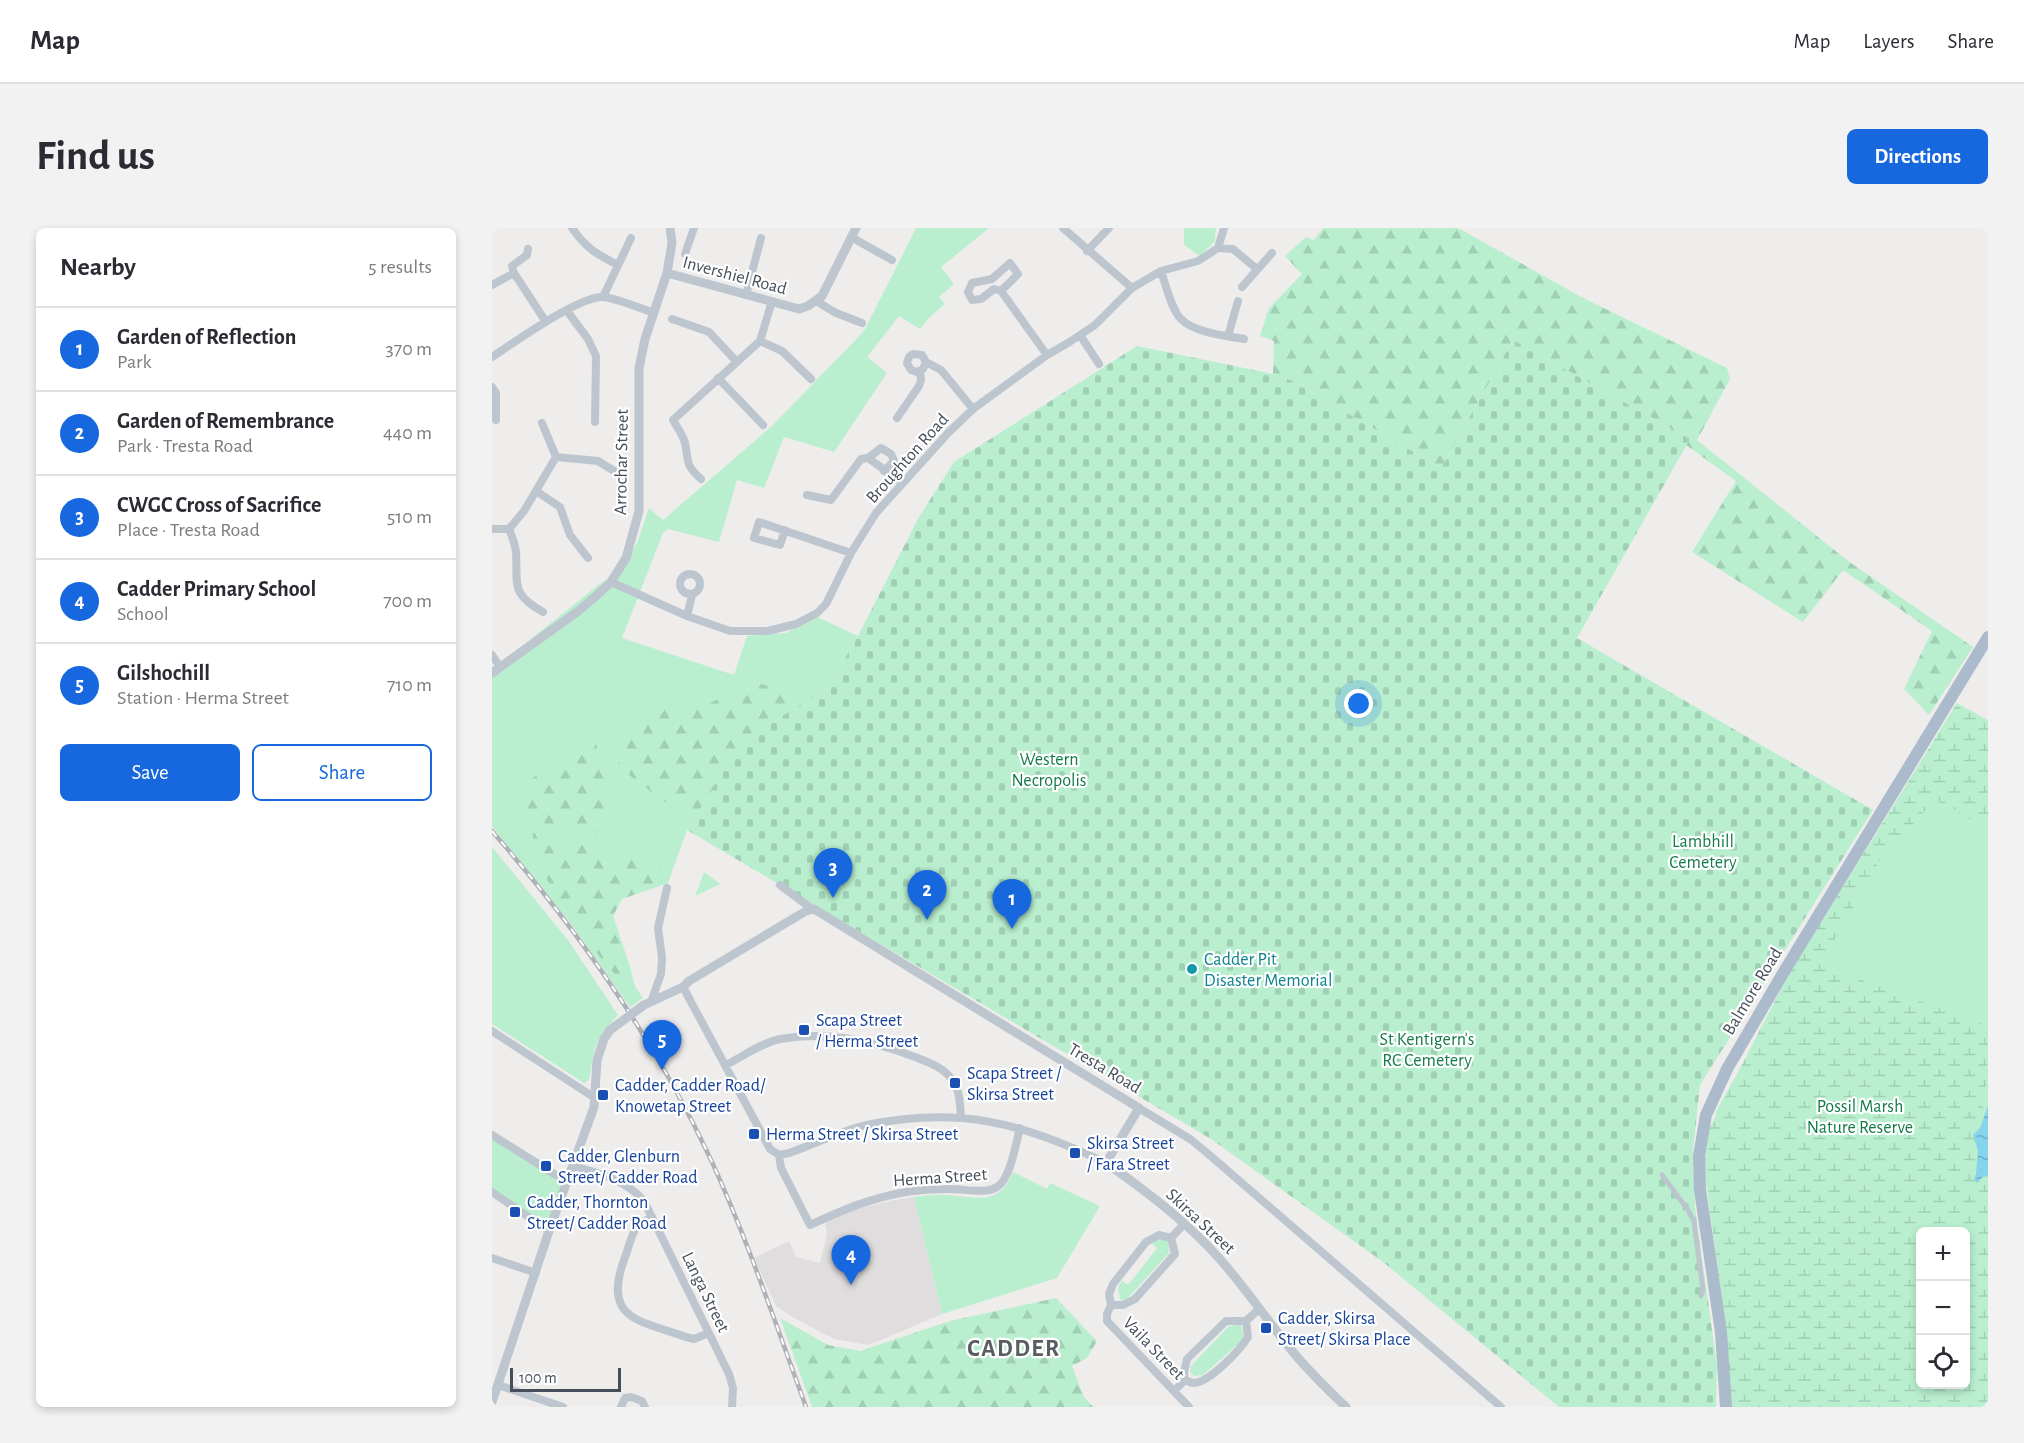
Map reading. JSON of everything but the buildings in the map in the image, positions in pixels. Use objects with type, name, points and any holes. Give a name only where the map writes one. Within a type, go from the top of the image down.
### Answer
[{"type":"main road","name":"Balmore Road","points":[[1726,1407],[1721,1332],[1700,1190],[1699,1156],[1706,1115],[1727,1069],[1782,975],[1988,637]]},
{"type":"street","points":[[572,228],[583,244],[594,253],[618,265]]},
{"type":"street","name":"Arrochar Street","points":[[496,670],[577,612],[611,582],[626,558],[639,512],[639,368],[645,339],[667,273],[672,243],[670,228]]},
{"type":"street","points":[[685,254],[694,228]]},
{"type":"street","points":[[1063,228],[1132,288]]},
{"type":"street","points":[[1087,251],[1109,228]]},
{"type":"street","points":[[1224,228],[1218,248],[1233,249],[1257,269]]},
{"type":"street","points":[[862,323],[836,313],[816,301],[822,296],[853,233],[892,260]]},
{"type":"street","points":[[603,297],[631,238]]},
{"type":"street","points":[[746,295],[761,238]]},
{"type":"street","name":"Broughton Road","points":[[611,582],[687,616],[730,631],[768,632],[796,624],[817,613],[826,604],[851,553],[876,513],[948,433],[973,409],[1047,355],[1095,325],[1132,288],[1161,271],[1198,261],[1218,248]]},
{"type":"street","points":[[528,249],[527,255],[512,266],[514,273],[546,322]]},
{"type":"street","points":[[1242,287],[1272,253]]},
{"type":"street","points":[[1001,291],[1018,274],[1010,263],[992,279],[972,283],[968,292],[972,300],[981,299],[993,289],[1001,291],[1047,355]]},
{"type":"street","points":[[1161,271],[1170,298],[1181,319],[1199,330],[1244,339]]},
{"type":"street","points":[[492,285],[514,273]]},
{"type":"street","name":"Invershiel Road","points":[[667,273],[799,309],[816,301]]},
{"type":"street","points":[[492,357],[546,322],[590,299],[603,297],[654,313]]},
{"type":"street","points":[[1228,336],[1238,301]]},
{"type":"street","points":[[701,479],[692,471],[686,459],[685,441],[673,420],[760,341],[772,302]]},
{"type":"street","points":[[567,311],[588,339],[596,356],[595,422]]},
{"type":"street","points":[[672,320],[709,332],[737,362]]},
{"type":"street","points":[[1080,335],[1099,364]]},
{"type":"street","points":[[760,341],[782,351],[811,379]]},
{"type":"street","points":[[926,362],[920,371],[914,372],[907,363],[913,354],[923,356],[926,362],[941,370],[973,409]]},
{"type":"street","points":[[897,418],[919,386],[920,371]]},
{"type":"street","points":[[718,378],[763,425]]},
{"type":"street","points":[[492,387],[496,393],[496,420]]},
{"type":"street","points":[[542,423],[556,457]]},
{"type":"street","points":[[807,495],[831,500],[861,459],[868,458],[880,447],[891,454],[894,461],[884,471]]},
{"type":"street","points":[[556,457],[598,461],[624,477]]},
{"type":"street","points":[[492,529],[509,528],[524,511],[556,457]]},
{"type":"street","points":[[868,458],[903,483]]},
{"type":"street","points":[[536,491],[560,507],[570,535],[588,558]]},
{"type":"street","points":[[509,528],[516,549],[516,584],[527,603],[543,612]]},
{"type":"street","points":[[784,530],[851,553]]},
{"type":"street","points":[[687,616],[692,595]]},
{"type":"street","points":[[492,655],[496,670]]},
{"type":"street","points":[[492,1400],[596,1098],[597,1060],[604,1039],[610,1030],[648,1003],[683,987],[689,981],[813,909],[780,885]]},
{"type":"street","points":[[648,1003],[661,974],[662,958],[658,928],[667,888]]},
{"type":"street","name":"Tresta Road","points":[[813,909],[1190,1139],[1501,1407]]},
{"type":"street","name":"Herma Street","points":[[683,987],[770,1149],[779,1155],[781,1168],[810,1225],[864,1201],[907,1192],[948,1188],[990,1190],[998,1187],[1010,1167],[1020,1128]]},
{"type":"street","points":[[492,1031],[596,1098]]},
{"type":"street","points":[[726,1065],[777,1040],[813,1035],[846,1037],[887,1046],[932,1064],[953,1080],[958,1091],[961,1117]]},
{"type":"street","points":[[1106,1163],[1139,1108]]},
{"type":"street","name":"Skirsa Street","points":[[779,1155],[789,1154],[866,1126],[918,1119],[961,1117],[1020,1128],[1069,1145],[1106,1163],[1184,1224],[1216,1255],[1311,1373],[1346,1407]]},
{"type":"street","points":[[492,1135],[567,1182]]},
{"type":"street","name":"Langa Street","points":[[573,1167],[604,1174],[626,1185],[644,1201],[731,1379],[734,1394],[732,1407]]},
{"type":"street","points":[[1662,1176],[1688,1210],[1694,1222],[1703,1290],[1701,1296]]},
{"type":"street","points":[[492,1192],[549,1231]]},
{"type":"street","points":[[652,1217],[637,1226],[618,1276],[616,1291],[619,1303],[632,1319],[675,1334],[694,1339],[709,1333]]},
{"type":"street","points":[[1171,1238],[1184,1224]]},
{"type":"street","name":"Vaila Street","points":[[1111,1305],[1123,1305],[1135,1299],[1175,1254],[1171,1238],[1159,1235],[1146,1242],[1113,1284],[1108,1294],[1111,1305],[1107,1320],[1189,1407]]},
{"type":"street","points":[[492,1258],[536,1273]]},
{"type":"street","points":[[1185,1380],[1187,1359],[1226,1321],[1246,1321],[1259,1309]]},
{"type":"street","points":[[1185,1380],[1196,1383],[1207,1377],[1240,1350],[1248,1337],[1246,1321]]},
{"type":"street","points":[[1174,1391],[1185,1380]]},
{"type":"street","points":[[498,1385],[563,1407]]},
{"type":"street","points":[[621,1407],[624,1398],[627,1397],[642,1401],[645,1407]]},
{"type":"shaded area","points":[[914,1197],[942,1314],[869,1345],[834,1339],[776,1306],[754,1258],[789,1241],[796,1257],[820,1263],[827,1234],[825,1223],[853,1210]]},
{"type":"green space","points":[[916,228],[989,228],[941,267],[954,284],[939,297],[945,304],[920,329],[899,316],[867,357],[887,373],[834,452],[784,437],[764,488],[737,480],[719,542],[668,529],[663,533],[622,638],[734,675],[747,636],[786,633],[817,617],[858,636],[828,688],[743,740],[687,830],[668,883],[622,899],[613,916],[636,988],[643,998],[630,1007],[574,928],[492,826],[492,670],[601,583],[619,573],[637,543],[649,508],[663,520],[772,426],[864,331]]},
{"type":"green space","points":[[1184,228],[1216,228],[1215,241],[1200,256],[1184,245]]},
{"type":"green space","points":[[1323,228],[1458,228],[1585,299],[1727,368],[1730,379],[1697,440],[1848,561],[1973,647],[1929,715],[1904,689],[1932,631],[1843,570],[1803,622],[1692,552],[1736,481],[1686,445],[1690,439],[1513,340],[1441,468],[1290,380],[1273,374],[1274,341],[1260,336],[1269,308],[1302,274],[1285,256],[1306,237],[1314,240]]},
{"type":"green space","points":[[1513,340],[1690,439],[1577,638],[1873,810],[1700,1085],[1693,1150],[1695,1208],[1717,1366],[1716,1407],[1559,1407],[1383,1262],[1211,1139],[687,830],[743,740],[828,688],[858,636],[919,517],[954,462],[1137,346],[1273,374],[1290,380],[1441,468]]},
{"type":"green space","points":[[749,681],[814,697],[746,738],[695,817],[677,811],[617,766],[647,704],[709,704]]},
{"type":"green space","name":"Possil Marsh Nature Reserve","points":[[1957,703],[1988,720],[1988,795],[1980,797],[1988,802],[1988,829],[1935,800],[1880,860],[1820,965],[1988,1026],[1984,1098],[1982,1112],[1973,1135],[1978,1151],[1976,1174],[1983,1177],[1988,1176],[1988,1407],[1728,1407],[1719,1278],[1705,1176],[1705,1137],[1787,977]]},
{"type":"green space","name":"Possil Marsh Nature Reserve","points":[[1952,711],[1988,731],[1988,1407],[1740,1407],[1716,1111],[1790,981]]},
{"type":"green space","points":[[595,741],[614,808],[594,837],[528,819],[514,807],[529,780]]},
{"type":"green space","points":[[533,833],[575,841],[613,855],[658,863],[668,883],[622,899],[613,916],[632,973],[619,979],[600,957],[534,861]]},
{"type":"green space","points":[[492,847],[568,940],[618,1015],[604,1031],[596,1045],[589,1080],[584,1083],[492,1024]]},
{"type":"green space","points":[[704,872],[720,884],[695,896]]},
{"type":"green space","points":[[492,1136],[566,1181],[549,1229],[492,1190]]},
{"type":"green space","points":[[1013,1172],[1047,1189],[1050,1183],[1100,1206],[1057,1278],[942,1314],[914,1197],[940,1195],[976,1198],[993,1195],[1007,1183]]},
{"type":"green space","points":[[1157,1238],[1168,1241],[1169,1253],[1127,1299],[1120,1300],[1118,1287],[1122,1281],[1128,1285],[1157,1248],[1152,1244]]},
{"type":"green space","points":[[1056,1298],[1097,1341],[1087,1358],[1072,1366],[1084,1397],[1093,1407],[812,1407],[780,1318],[828,1345],[860,1351],[950,1321]]},
{"type":"green space","points":[[1241,1325],[1244,1339],[1203,1375],[1194,1376],[1190,1372],[1191,1366],[1228,1327]]},
{"type":"water","points":[[1988,1106],[1988,1176],[1983,1177],[1977,1183],[1974,1179],[1978,1151],[1973,1135],[1980,1128]]},
{"type":"railway","points":[[492,831],[555,908],[614,989],[641,1030],[690,1117],[738,1222],[806,1407]]},
{"type":"place","name":"CWGC Cross of Sacrifice","points":[[833,898]]},
{"type":"place","name":"Garden of Remembrance","points":[[927,920]]},
{"type":"place","name":"Garden of Reflection","points":[[1012,929]]},
{"type":"place","name":"Cadder Pit Disaster Memorial","points":[[1192,969]]},
{"type":"place","name":"Scapa Street / Herma Street","points":[[804,1030]]},
{"type":"place","name":"Gilshochill","points":[[662,1070]]},
{"type":"place","name":"Scapa Street / Skirsa Street","points":[[955,1083]]},
{"type":"place","name":"Cadder, Cadder Road/ Knowetap Street","points":[[603,1095]]},
{"type":"place","name":"Herma Street / Skirsa Street","points":[[754,1134]]},
{"type":"place","name":"Skirsa Street / Fara Street","points":[[1075,1153]]},
{"type":"place","name":"Cadder, Glenburn Street/ Cadder Road","points":[[546,1166]]},
{"type":"place","name":"Cadder, Thornton Street/ Cadder Road","points":[[515,1212]]},
{"type":"place","name":"Cadder Primary School","points":[[851,1285]]},
{"type":"place","name":"Cadder, Skirsa Street/ Skirsa Place","points":[[1266,1328]]},
{"type":"district","name":"CADDER","points":[[1014,1348]]},
{"type":"park label","name":"Western Necropolis","points":[[1049,769]]},
{"type":"park label","name":"Lambhill Cemetery","points":[[1703,851]]},
{"type":"park label","name":"St Kentigern's RC Cemetery","points":[[1427,1049]]}]
